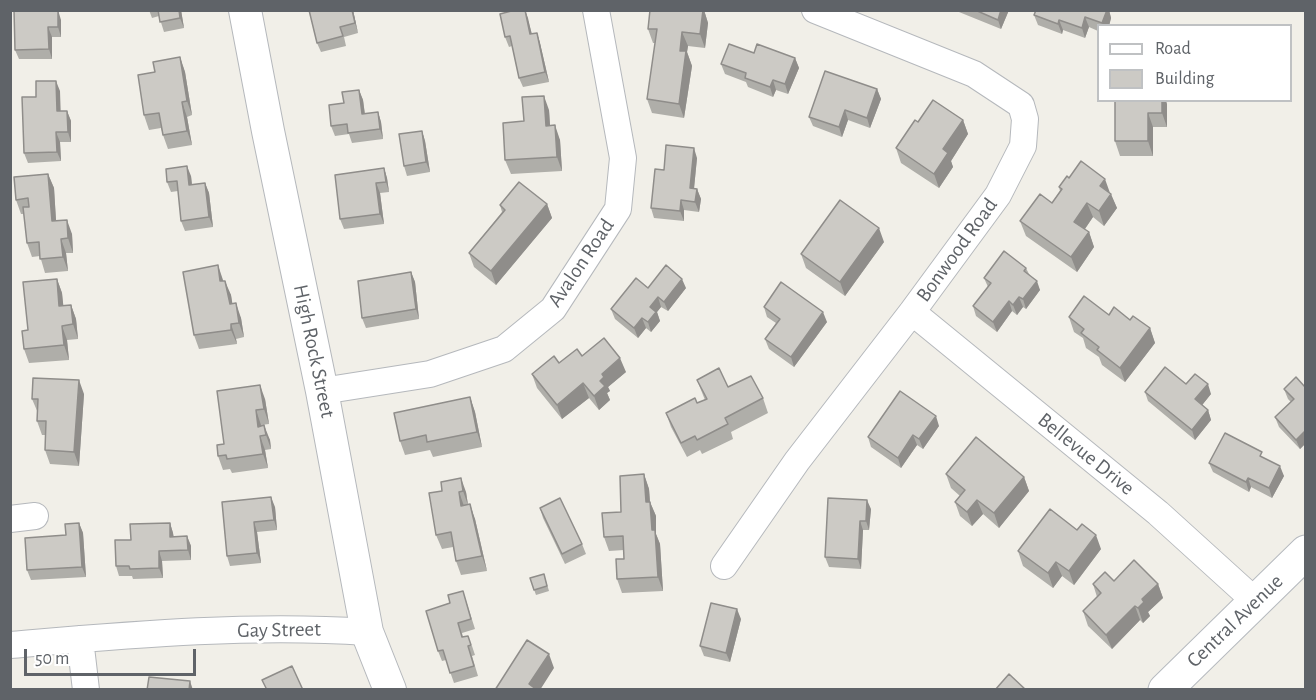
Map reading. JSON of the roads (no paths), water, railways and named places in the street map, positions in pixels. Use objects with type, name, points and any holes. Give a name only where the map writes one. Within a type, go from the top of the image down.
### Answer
[{"type":"main road","name":"Central Avenue","points":[[1165,690],[1305,552]]},
{"type":"street","name":"High Rock Street","points":[[245,10],[322,391],[367,632],[390,690]]},
{"type":"street","name":"Avalon Road","points":[[322,391],[430,374],[504,349],[553,309],[618,209],[623,158],[596,10]]},
{"type":"street","name":"Bonwood Road","points":[[724,566],[797,461],[912,312],[998,195],[1023,146],[1025,119],[1021,105],[974,74],[814,10]]},
{"type":"street","name":"Bellevue Drive","points":[[912,312],[1158,513],[1256,601]]},
{"type":"street","name":"Gay Street","points":[[10,645],[157,632],[320,628],[367,632]]},
{"type":"street","points":[[80,639],[86,690]]}]
